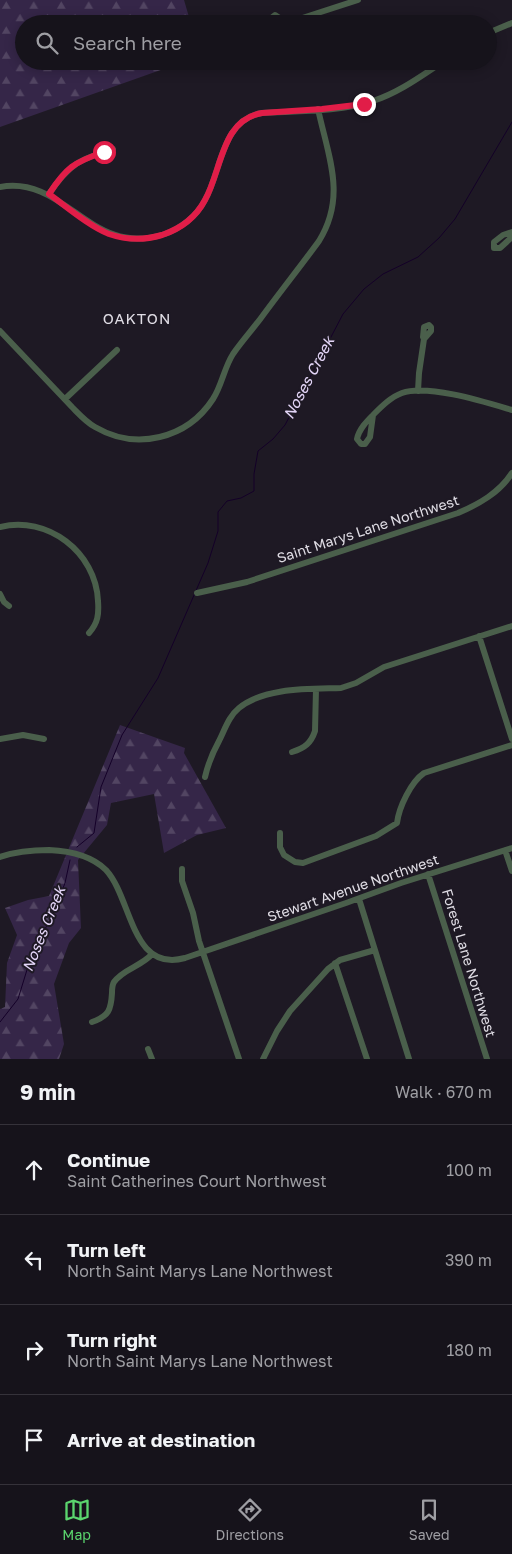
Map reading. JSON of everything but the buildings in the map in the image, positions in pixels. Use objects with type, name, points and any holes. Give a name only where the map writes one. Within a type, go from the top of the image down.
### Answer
[{"type":"street","points":[[312,15],[358,0]]},
{"type":"street","points":[[497,29],[512,23]]},
{"type":"street","points":[[0,187],[24,186],[49,194],[95,226],[110,234],[139,239],[166,234],[185,223],[202,206],[226,144],[239,123],[252,115],[262,113],[355,106],[386,96],[430,70]]},
{"type":"street","points":[[0,331],[65,400],[96,427],[117,436],[139,440],[153,439],[175,432],[190,423],[207,407],[219,389],[234,354],[319,241],[330,218],[334,197],[334,181],[318,109]]},
{"type":"street","points":[[49,194],[61,176],[71,166],[83,159],[113,149]]},
{"type":"street","points":[[512,232],[497,238],[494,242],[494,248],[500,248],[512,237]]},
{"type":"street","points":[[418,391],[424,339]]},
{"type":"street","points":[[65,400],[117,350]]},
{"type":"street","points":[[373,415],[394,396],[418,391],[462,397],[512,410]]},
{"type":"street","name":"Saint Marys Lane Northwest","points":[[197,593],[219,585],[254,579],[463,511],[486,499],[498,490],[512,473]]},
{"type":"street","points":[[0,527],[22,525],[40,528],[58,535],[78,552],[92,573],[97,590],[98,618],[89,633]]},
{"type":"street","points":[[0,594],[4,602],[9,606]]},
{"type":"street","points":[[205,777],[207,766],[229,719],[238,708],[249,702],[287,690],[349,686],[384,667],[512,626]]},
{"type":"street","points":[[479,636],[512,740]]},
{"type":"street","points":[[292,752],[306,746],[315,731],[316,689]]},
{"type":"street","points":[[0,739],[27,735],[44,739]]},
{"type":"street","points":[[280,833],[280,847],[284,855],[295,862],[307,862],[376,836],[397,823],[398,816],[412,785],[418,777],[424,773],[512,745]]},
{"type":"street","points":[[509,849],[512,871]]},
{"type":"street","name":"Stewart Avenue Northwest","points":[[152,954],[165,959],[182,959],[428,874],[509,849]]},
{"type":"street","points":[[0,857],[22,851],[61,850],[74,852],[94,861],[105,869],[114,881],[138,938],[152,954],[142,963],[117,979],[113,985],[108,1013],[92,1022]]},
{"type":"street","points":[[182,869],[182,881],[193,913],[202,952],[240,1059]]},
{"type":"street","name":"Forest Lane Northwest","points":[[428,874],[487,1059]]},
{"type":"street","points":[[359,899],[409,1059]]},
{"type":"street","points":[[263,1059],[290,1011],[335,963],[375,950]]},
{"type":"street","points":[[335,963],[367,1059]]},
{"type":"street","points":[[148,1049],[152,1059]]},
{"type":"green space","points":[[0,0],[184,0],[188,15],[15,15],[15,70],[161,70],[0,127]]},
{"type":"green space","points":[[120,725],[185,748],[184,753],[226,828],[197,835],[164,853],[154,794],[111,803],[107,825],[78,860],[81,928],[69,943],[54,984],[64,1044],[59,1059],[0,1059],[0,1009],[5,1007],[7,963],[17,935],[5,908],[28,900],[49,896]]},
{"type":"waterway","name":"Noses Creek","points":[[77,847],[94,833],[101,787],[122,735],[158,678],[208,563],[218,531],[218,512],[227,501],[241,498],[254,491],[254,474],[258,451],[273,439],[285,425],[343,314],[364,289],[383,274],[418,257],[439,238],[455,219],[512,122]]},
{"type":"waterway","name":"Noses Creek","points":[[0,1022],[18,999],[34,947],[51,919],[65,883],[70,860]]},
{"type":"district","name":"OAKTON","points":[[137,319]]},
{"type":"route","points":[[104,152],[83,159],[71,166],[61,176],[49,194],[95,226],[110,234],[128,238],[148,238],[174,231],[192,218],[198,211],[209,192],[232,132],[243,120],[252,115],[262,113],[364,104]]}]
